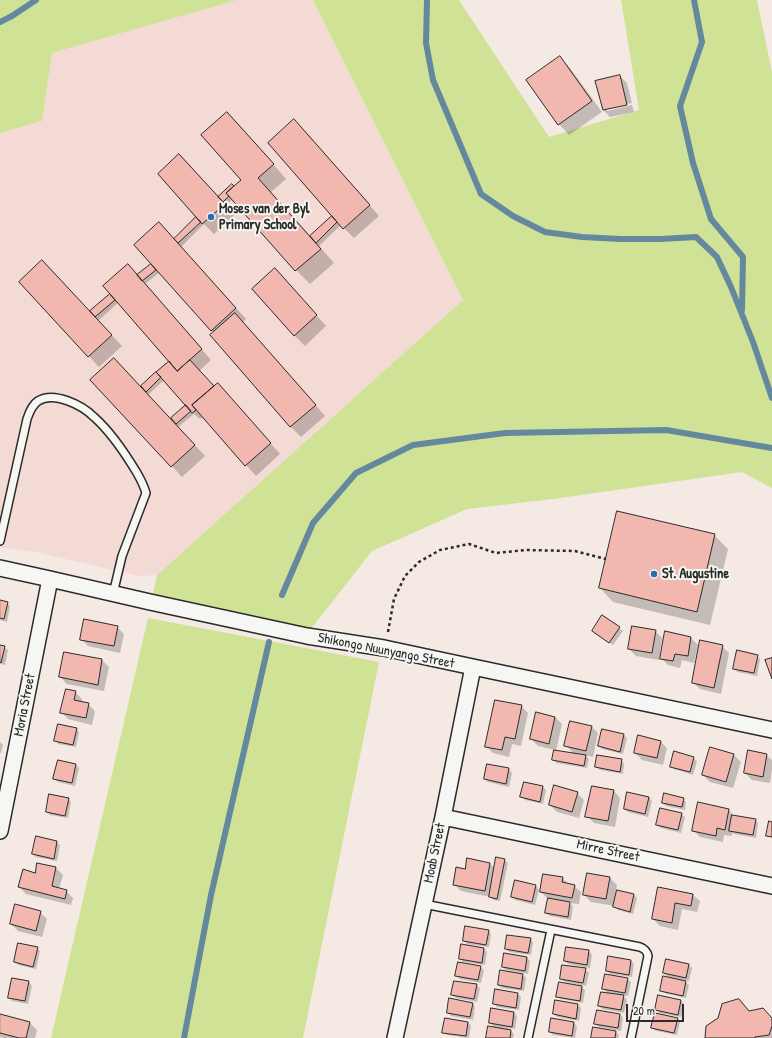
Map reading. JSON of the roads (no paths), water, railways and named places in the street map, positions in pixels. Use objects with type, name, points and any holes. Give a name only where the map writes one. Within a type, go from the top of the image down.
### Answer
[{"type":"street","name":"Shikongo Nuunyango Street","points":[[0,568],[307,636],[384,648],[772,730]]},
{"type":"street","name":"Moria Street","points":[[0,831],[50,579]]},
{"type":"street","name":"Moab Street","points":[[395,1038],[443,817],[473,667]]},
{"type":"street","name":"Mirre Street","points":[[443,817],[772,886]]},
{"type":"lane","points":[[0,541],[26,419],[31,409],[38,401],[51,397],[64,399],[75,403],[94,416],[106,429],[131,464],[145,488],[146,493],[122,556],[113,594]]},
{"type":"lane","points":[[424,904],[640,947],[645,950],[648,956],[631,1038]]},
{"type":"lane","points":[[528,1038],[551,930]]},
{"type":"waterway","points":[[0,22],[36,0]]},
{"type":"waterway","points":[[427,0],[426,43],[433,80],[481,194],[513,216],[545,232],[582,237],[620,239],[696,237],[717,257],[753,342],[772,398]]},
{"type":"waterway","points":[[694,0],[702,42],[680,106],[693,163],[711,219],[743,257],[742,310]]},
{"type":"waterway","points":[[282,595],[313,523],[356,473],[413,445],[505,433],[666,430],[772,448]]},
{"type":"waterway","points":[[184,1038],[211,895],[269,642]]},
{"type":"place","name":"Moses van der Byl Primary School","points":[[211,217]]},
{"type":"place","name":"St. Augustine","points":[[654,574]]}]
